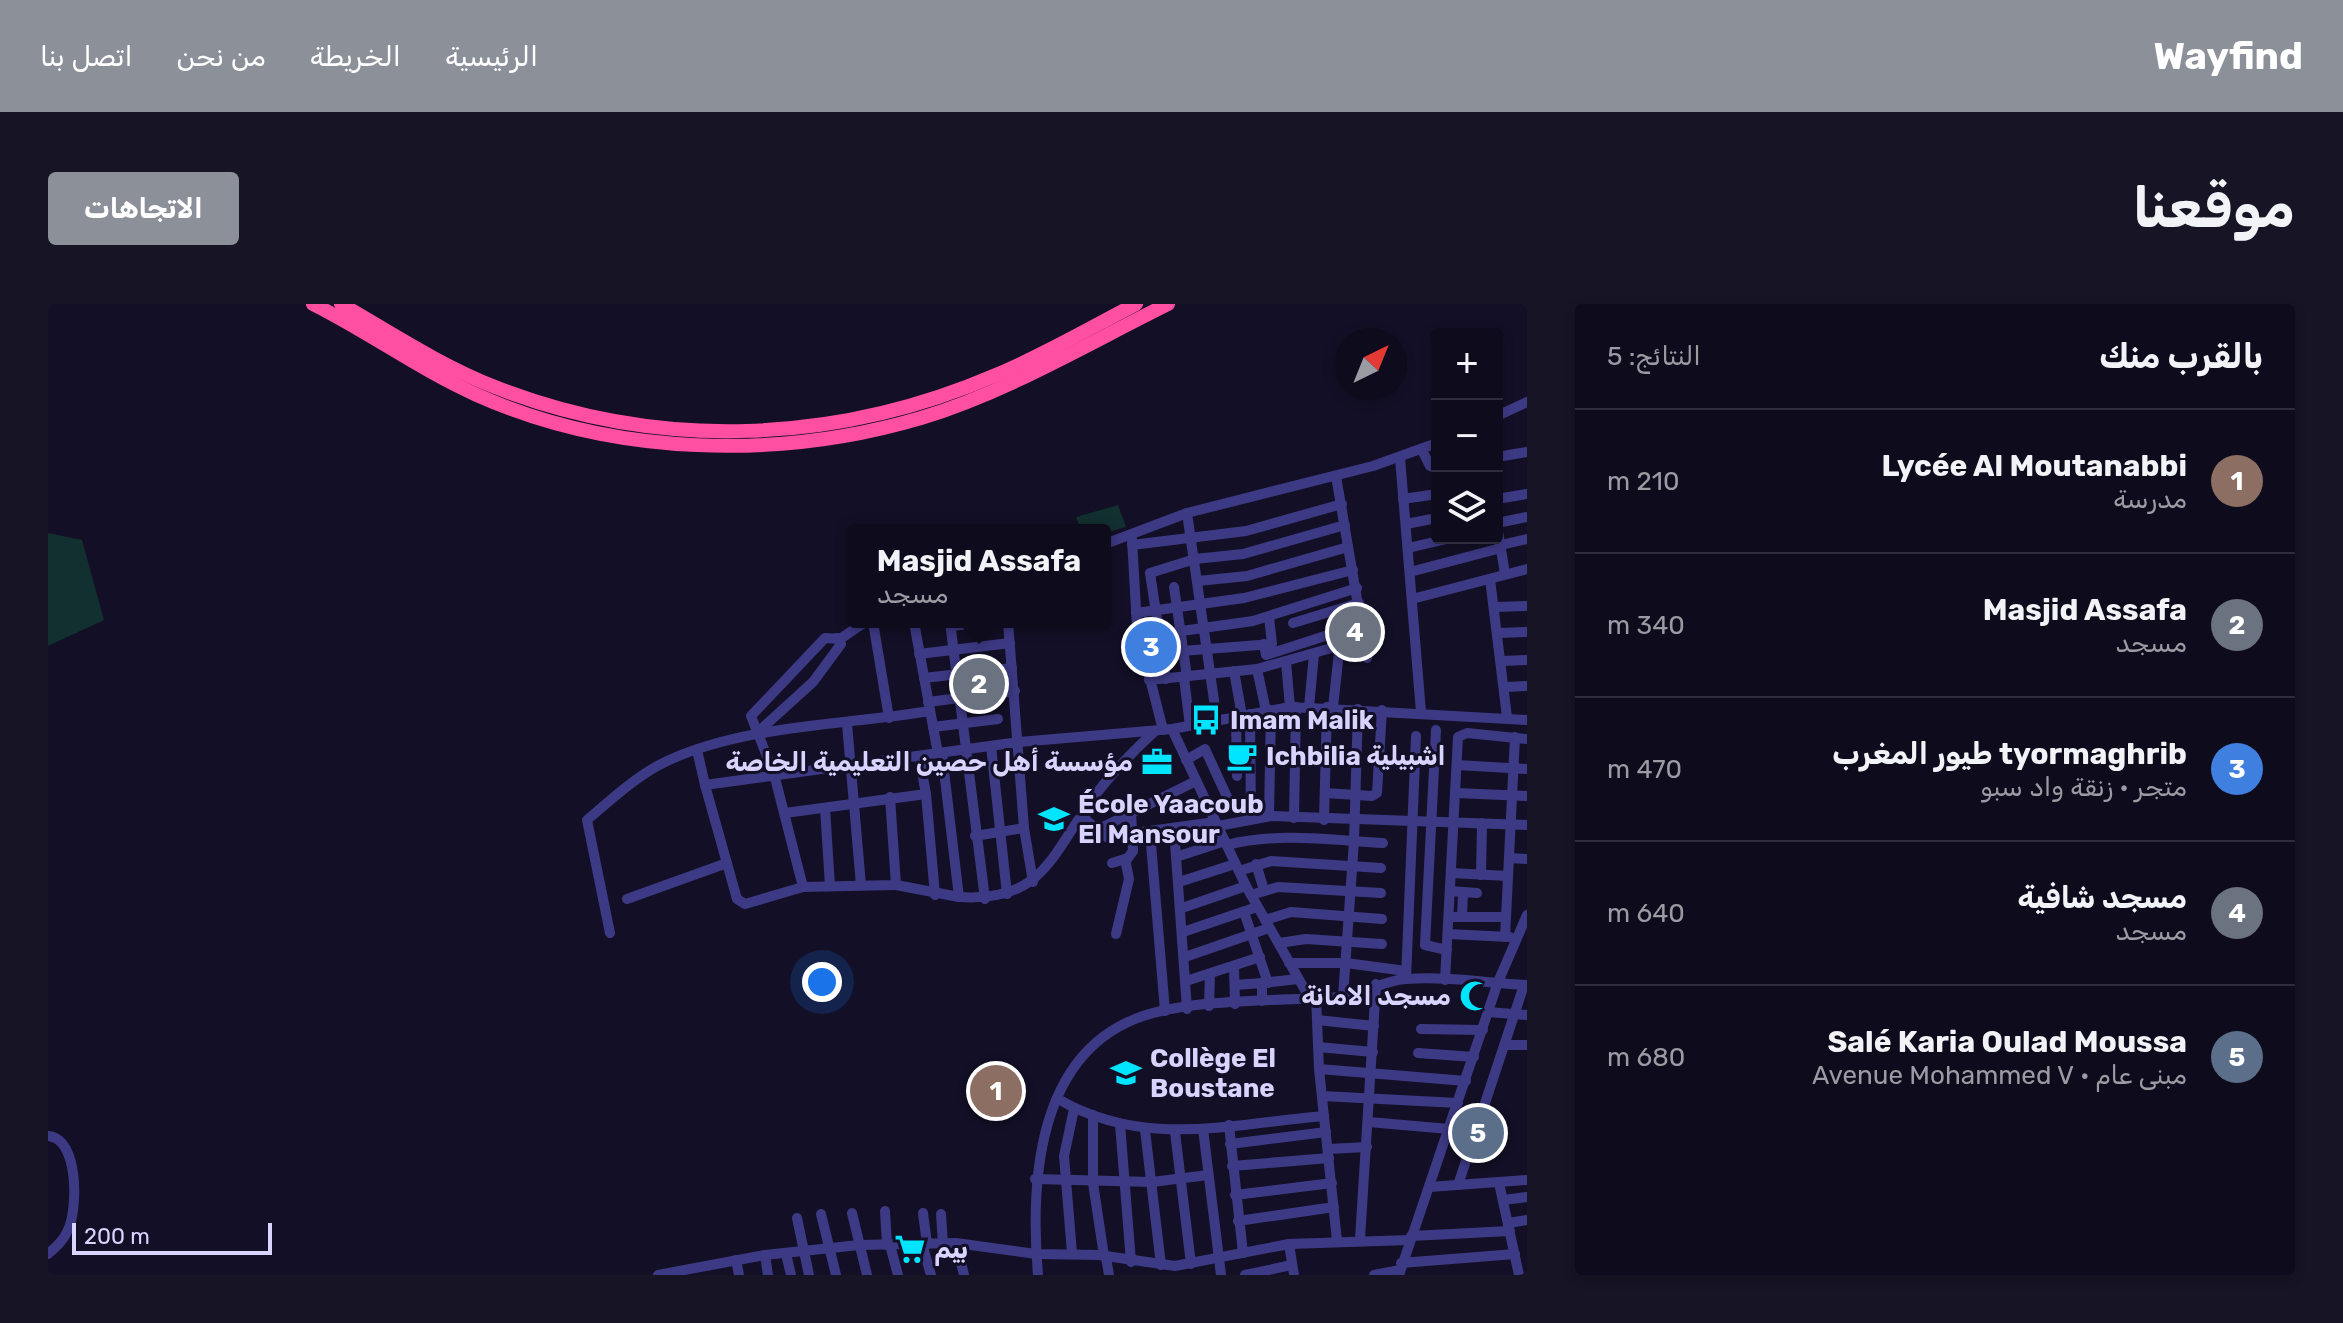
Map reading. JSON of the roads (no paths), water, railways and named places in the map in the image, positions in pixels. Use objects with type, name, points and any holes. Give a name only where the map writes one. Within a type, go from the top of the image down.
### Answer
[{"type":"highway","points":[[313,304],[435,375],[521,412],[641,439],[747,446],[851,434],[921,418],[1030,373],[1168,304]]},
{"type":"highway","points":[[341,304],[459,371],[540,402],[651,427],[746,432],[832,425],[888,413],[943,396],[998,375],[1136,304]]},
{"type":"street","points":[[1503,413],[1527,402]]},
{"type":"street","points":[[1132,541],[1187,513],[1336,476],[1431,446]]},
{"type":"street","points":[[1422,450],[1431,466]]},
{"type":"street","points":[[1503,456],[1527,452]]},
{"type":"street","points":[[1400,458],[1421,712]]},
{"type":"street","points":[[1336,476],[1367,658]]},
{"type":"street","points":[[1503,498],[1527,494]]},
{"type":"street","points":[[1403,499],[1431,495]]},
{"type":"street","points":[[1111,543],[1246,531],[1342,504]]},
{"type":"street","points":[[1187,513],[1193,537],[1217,721]]},
{"type":"street","points":[[1503,523],[1527,517]]},
{"type":"street","points":[[1406,524],[1431,519]]},
{"type":"street","points":[[1166,679],[1150,573],[1195,559],[1243,554],[1345,525]]},
{"type":"street","points":[[1410,572],[1527,539]]},
{"type":"street","points":[[1132,541],[1139,637],[1163,730],[1186,760],[1248,891],[1298,979],[1312,997],[1317,1020],[1319,1069],[1337,1241]]},
{"type":"street","points":[[1408,548],[1431,543]]},
{"type":"street","points":[[1500,544],[1505,574]]},
{"type":"street","points":[[1198,581],[1247,576],[1348,547]]},
{"type":"street","points":[[1412,599],[1527,569]]},
{"type":"street","points":[[1136,613],[1266,593],[1353,570]]},
{"type":"street","points":[[1490,579],[1506,687],[1507,717]]},
{"type":"street","points":[[1174,587],[1190,726]]},
{"type":"street","points":[[1139,637],[1269,617],[1357,588]]},
{"type":"street","points":[[1293,623],[1359,603]]},
{"type":"street","points":[[1495,607],[1527,606]]},
{"type":"street","points":[[1289,610],[1299,644]]},
{"type":"street","points":[[1143,654],[1272,644],[1269,617]]},
{"type":"street","points":[[1260,644],[1266,655],[1362,624]]},
{"type":"street","points":[[803,887],[774,774],[751,716],[825,638],[837,638],[854,628]]},
{"type":"street","points":[[874,628],[889,718]]},
{"type":"street","points":[[915,628],[940,754],[959,897]]},
{"type":"street","points":[[951,628],[985,899]]},
{"type":"street","points":[[1009,628],[1024,828],[1033,882]]},
{"type":"street","points":[[1498,633],[1527,632]]},
{"type":"street","points":[[759,733],[813,682],[841,644],[837,638]]},
{"type":"street","points":[[919,654],[1010,643]]},
{"type":"street","points":[[1149,680],[1257,669],[1335,647],[1339,649],[1330,707],[1324,820]]},
{"type":"street","points":[[1309,707],[1314,654]]},
{"type":"street","points":[[1502,661],[1527,660]]},
{"type":"street","points":[[1286,662],[1293,707],[1294,818]]},
{"type":"street","points":[[924,678],[1012,668]]},
{"type":"street","points":[[1257,669],[1269,710],[1269,816]]},
{"type":"street","points":[[1234,671],[1243,716],[1251,817]]},
{"type":"street","points":[[1506,687],[1527,686]]},
{"type":"street","points":[[610,933],[587,820],[649,771],[697,750],[759,733],[889,718],[961,698],[1015,691]]},
{"type":"street","points":[[705,785],[1019,742],[1163,730],[1293,707],[1527,720]]},
{"type":"street","points":[[1343,997],[1354,841],[1353,794],[1358,709]]},
{"type":"street","points":[[1325,793],[1372,796],[1377,793],[1382,710]]},
{"type":"street","points":[[1237,776],[1243,716]]},
{"type":"street","points":[[933,727],[998,719]]},
{"type":"street","points":[[847,724],[861,885]]},
{"type":"street","points":[[697,750],[741,903],[752,903],[803,887],[861,885],[896,885],[935,895],[985,899],[1007,894],[1033,882],[1050,864],[1089,805],[1121,765],[1163,730]]},
{"type":"street","points":[[1436,730],[1425,945],[1430,949],[1447,950]]},
{"type":"street","points":[[1445,980],[1457,740],[1461,733],[1527,739]]},
{"type":"street","points":[[1406,975],[1416,736]]},
{"type":"street","points":[[1505,937],[1515,737]]},
{"type":"street","points":[[991,746],[1007,894]]},
{"type":"street","points":[[1186,760],[1206,750],[1228,798],[1209,809]]},
{"type":"street","points":[[919,756],[926,794],[935,895]]},
{"type":"street","points":[[1457,765],[1527,769]]},
{"type":"street","points":[[1095,831],[1196,781]]},
{"type":"street","points":[[1456,793],[1527,796]]},
{"type":"street","points":[[785,813],[855,801],[926,794]]},
{"type":"street","points":[[890,797],[896,885]]},
{"type":"street","points":[[1089,805],[1085,819],[1095,831],[1106,837],[1269,816],[1527,825]]},
{"type":"street","points":[[825,808],[830,886]]},
{"type":"street","points":[[1112,863],[1125,859],[1133,851],[1131,812]]},
{"type":"street","points":[[1481,875],[1482,823]]},
{"type":"street","points":[[975,836],[1024,828]]},
{"type":"street","points":[[1174,829],[1187,1009]]},
{"type":"street","points":[[1150,832],[1165,1011]]},
{"type":"street","points":[[1176,857],[1254,838],[1383,843]]},
{"type":"street","points":[[1509,858],[1527,859]]},
{"type":"street","points":[[1116,934],[1129,879],[1125,859]]},
{"type":"street","points":[[1179,882],[1271,861],[1381,868]]},
{"type":"street","points":[[627,899],[727,863]]},
{"type":"street","points":[[1256,864],[1264,890]]},
{"type":"street","points":[[1451,873],[1508,876]]},
{"type":"street","points":[[1182,908],[1248,891],[1278,887],[1381,893]]},
{"type":"street","points":[[1450,891],[1477,893]]},
{"type":"street","points":[[1462,917],[1463,892]]},
{"type":"street","points":[[1183,932],[1257,907]]},
{"type":"street","points":[[1244,912],[1260,957],[1265,983],[1262,1001]]},
{"type":"street","points":[[1185,957],[1252,934],[1291,912],[1382,919]]},
{"type":"street","points":[[1400,1269],[1498,982],[1527,915]]},
{"type":"street","points":[[1450,917],[1506,917]]},
{"type":"street","points":[[1448,934],[1517,938]]},
{"type":"street","points":[[1279,943],[1294,939],[1382,944]]},
{"type":"street","points":[[1186,981],[1260,957]]},
{"type":"street","points":[[1289,963],[1346,963],[1445,980],[1525,985],[1521,1014],[1506,1045],[1458,1185]]},
{"type":"street","points":[[1234,966],[1235,1004]]},
{"type":"street","points":[[1209,1006],[1210,974]]},
{"type":"street","points":[[1038,1275],[1035,1179],[1039,1154],[1058,1099],[1076,1063],[1091,1046],[1129,1022],[1165,1011],[1312,997],[1343,997],[1406,975]]},
{"type":"street","points":[[1235,985],[1298,979]]},
{"type":"street","points":[[1360,1239],[1376,984]]},
{"type":"street","points":[[1488,1012],[1521,1014]]},
{"type":"street","points":[[1317,1020],[1374,1026]]},
{"type":"street","points":[[1421,1029],[1483,1030]]},
{"type":"street","points":[[1506,1045],[1527,1045]]},
{"type":"street","points":[[1318,1047],[1373,1052]]},
{"type":"street","points":[[1418,1053],[1474,1057]]},
{"type":"street","points":[[1319,1069],[1466,1081]]},
{"type":"street","points":[[1322,1096],[1458,1103]]},
{"type":"street","points":[[1058,1099],[1074,1109],[1120,1124],[1175,1132],[1324,1116]]},
{"type":"street","points":[[1072,1253],[1065,1145],[1074,1109]]},
{"type":"street","points":[[1093,1115],[1093,1183],[1109,1275]]},
{"type":"street","points":[[1369,1122],[1449,1129]]},
{"type":"street","points":[[1120,1124],[1129,1275]]},
{"type":"street","points":[[1229,1125],[1243,1253]]},
{"type":"street","points":[[1203,1129],[1221,1275]]},
{"type":"street","points":[[1145,1130],[1152,1182],[1157,1268]]},
{"type":"street","points":[[1175,1132],[1194,1267]]},
{"type":"street","points":[[1230,1144],[1326,1132]]},
{"type":"street","points":[[48,1136],[60,1139],[66,1148],[74,1197],[68,1230],[48,1254]]},
{"type":"street","points":[[1232,1166],[1367,1147]]},
{"type":"street","points":[[1035,1179],[1093,1183],[1152,1182],[1208,1175]]},
{"type":"street","points":[[1429,1187],[1527,1180]]},
{"type":"street","points":[[1235,1195],[1332,1183]]},
{"type":"street","points":[[1499,1183],[1519,1275],[1527,1274]]},
{"type":"street","points":[[1503,1200],[1527,1197]]},
{"type":"street","points":[[1238,1221],[1334,1207]]},
{"type":"street","points":[[885,1211],[888,1245],[898,1275]]},
{"type":"street","points":[[852,1213],[867,1275]]},
{"type":"street","points":[[923,1213],[924,1244],[931,1275]]},
{"type":"street","points":[[821,1214],[836,1275]]},
{"type":"street","points":[[941,1214],[943,1244]]},
{"type":"street","points":[[797,1218],[809,1275]]},
{"type":"street","points":[[658,1275],[712,1270],[736,1260],[765,1255],[859,1245],[956,1243],[1036,1254],[1105,1256],[1175,1271],[1218,1258],[1289,1244],[1410,1238],[1509,1227],[1527,1220]]},
{"type":"street","points":[[1374,1275],[1514,1249],[1527,1242]]},
{"type":"street","points":[[956,1243],[964,1275]]},
{"type":"street","points":[[1245,1275],[1293,1270],[1289,1244]]},
{"type":"street","points":[[786,1254],[791,1275]]},
{"type":"street","points":[[765,1255],[768,1275]]},
{"type":"street","points":[[736,1260],[739,1275]]},
{"type":"place","name":"مسجد شافية","points":[[1355,632]]},
{"type":"place","name":"tyormaghrib طيور المغرب","points":[[1151,647]]},
{"type":"place","name":"Masjid Assafa","points":[[979,684]]},
{"type":"place","name":"Imam Malik","points":[[1206,720]]},
{"type":"place","name":"Ichbilia اشبيلية","points":[[1242,756]]},
{"type":"place","name":"مؤسسة أهل حصين التعليمية الخاصة","points":[[1157,762]]},
{"type":"place","name":"École Yaacoub El Mansour","points":[[1054,819]]},
{"type":"place","name":"مسجد الامانة","points":[[1475,996]]},
{"type":"place","name":"Collège El Boustane","points":[[1126,1073]]},
{"type":"place","name":"Lycée Al Moutanabbi","points":[[996,1091]]},
{"type":"place","name":"Salé Karia Oulad Moussa","points":[[1478,1133]]},
{"type":"place","name":"بيم","points":[[910,1249]]}]
